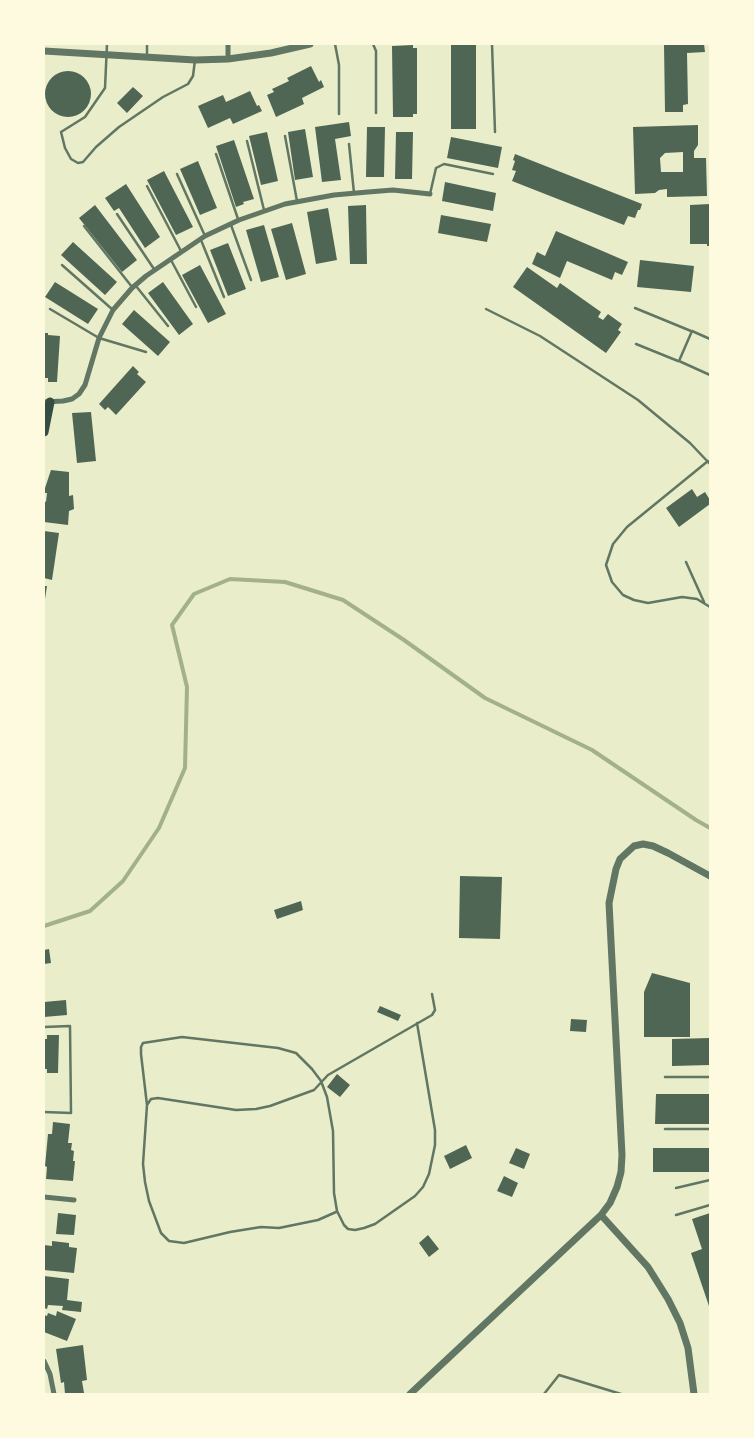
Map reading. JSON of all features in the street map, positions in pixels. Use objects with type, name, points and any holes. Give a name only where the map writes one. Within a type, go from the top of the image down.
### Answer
[{"type":"main road","points":[[44,432],[47,402]]},
{"type":"street","points":[[55,44],[55,52]]},
{"type":"street","points":[[228,44],[228,59]]},
{"type":"street","points":[[44,51],[195,60],[228,59],[271,53],[310,44]]},
{"type":"street","points":[[47,402],[72,399],[79,394],[89,375],[99,338],[113,310],[134,286],[170,258],[203,237],[239,220],[297,202],[354,193],[393,190],[430,194]]},
{"type":"street","points":[[410,1394],[601,1215],[610,1203],[617,1188],[621,1172],[622,1155],[609,903],[620,859],[626,851],[634,846],[643,844],[654,846],[710,876]]},
{"type":"street","points":[[44,1197],[74,1200]]},
{"type":"street","points":[[601,1215],[648,1267],[668,1299],[680,1323],[688,1348],[694,1394]]},
{"type":"street","points":[[44,1361],[50,1374],[54,1394]]},
{"type":"lane","points":[[107,44],[105,88],[85,116],[74,126],[61,132],[65,148],[72,159],[78,163],[82,162],[119,127],[164,97],[188,84],[193,76],[195,60]]},
{"type":"lane","points":[[147,44],[148,58]]},
{"type":"lane","points":[[336,44],[339,65],[339,114]]},
{"type":"lane","points":[[373,44],[376,51],[376,113]]},
{"type":"lane","points":[[492,44],[495,132]]},
{"type":"lane","points":[[285,136],[297,202]]},
{"type":"lane","points":[[247,141],[264,211]]},
{"type":"lane","points":[[349,144],[354,193]]},
{"type":"lane","points":[[216,154],[239,220]]},
{"type":"lane","points":[[430,194],[436,168],[444,164],[493,174]]},
{"type":"lane","points":[[177,174],[203,237],[224,297]]},
{"type":"lane","points":[[147,186],[181,251]]},
{"type":"lane","points":[[117,214],[154,270]]},
{"type":"lane","points":[[231,224],[251,280]]},
{"type":"lane","points":[[84,226],[168,326]]},
{"type":"lane","points":[[170,258],[196,307]]},
{"type":"lane","points":[[62,265],[113,310]]},
{"type":"lane","points":[[634,308],[710,339]]},
{"type":"lane","points":[[50,309],[99,338],[146,352]]},
{"type":"lane","points":[[486,309],[540,336],[638,400],[690,443],[709,462],[627,527],[613,544],[606,564],[612,582],[623,595],[634,600],[648,603],[682,597],[696,599],[710,607]]},
{"type":"lane","points":[[679,361],[692,331]]},
{"type":"lane","points":[[636,344],[710,375]]},
{"type":"lane","points":[[686,562],[704,602]]},
{"type":"lane","points":[[147,1105],[152,1099],[158,1098],[236,1110],[256,1109],[270,1106],[314,1090],[328,1075],[432,1015],[434,1010],[432,994]]},
{"type":"lane","points":[[337,1211],[318,1220],[279,1228],[261,1227],[184,1243],[169,1240],[161,1233],[149,1201],[142,1164],[147,1105],[141,1047],[143,1043],[182,1037],[278,1048],[296,1053],[304,1059],[321,1081],[327,1097],[333,1131],[334,1193],[337,1211],[344,1225],[348,1229],[354,1230],[375,1224],[415,1196],[423,1187],[429,1174],[435,1145],[434,1130],[417,1024]]},
{"type":"lane","points":[[44,1026],[70,1026],[71,1113],[44,1112]]},
{"type":"lane","points":[[665,1077],[710,1077]]},
{"type":"lane","points":[[665,1129],[710,1129]]},
{"type":"lane","points":[[676,1188],[710,1180]]},
{"type":"lane","points":[[676,1215],[710,1205]]},
{"type":"lane","points":[[544,1394],[559,1375],[621,1394]]},
{"type":"building","points":[[451,44],[476,44],[476,129],[451,129]]},
{"type":"building","points":[[664,44],[704,44],[705,52],[687,53],[688,104],[683,105],[683,112],[665,112]]},
{"type":"building","points":[[413,45],[413,48],[417,48],[417,114],[413,114],[413,117],[393,117],[392,46]]},
{"type":"building","points":[[311,66],[319,82],[321,80],[324,87],[302,98],[304,104],[276,117],[267,95],[274,92],[272,89],[289,81],[287,78]]},
{"type":"building","points":[[63,71],[73,71],[87,81],[91,94],[87,107],[81,113],[73,117],[63,117],[49,107],[45,99],[45,89],[55,75]]},
{"type":"building","points":[[133,87],[143,96],[127,113],[117,103]]},
{"type":"building","points":[[250,91],[257,106],[259,105],[262,111],[233,124],[230,118],[208,128],[198,106],[223,95],[226,102]]},
{"type":"building","points":[[349,122],[351,136],[335,139],[341,180],[322,182],[315,127]]},
{"type":"building","points":[[698,125],[698,145],[694,151],[694,158],[706,158],[707,196],[667,197],[667,189],[659,190],[655,193],[635,194],[633,127]],"holes":[[[683,152],[683,172],[661,172],[660,158],[665,153]]]},
{"type":"building","points":[[367,127],[385,127],[384,177],[366,177]]},
{"type":"building","points":[[305,129],[313,177],[295,180],[288,132]]},
{"type":"building","points":[[267,132],[278,181],[261,185],[249,136]]},
{"type":"building","points":[[396,132],[413,132],[412,179],[395,179]]},
{"type":"building","points":[[451,137],[502,147],[498,168],[447,158]]},
{"type":"building","points":[[234,140],[254,199],[243,202],[244,204],[236,207],[216,146]]},
{"type":"building","points":[[515,154],[642,204],[640,210],[638,210],[635,218],[628,216],[624,225],[512,181],[516,171],[512,170]]},
{"type":"building","points":[[198,161],[217,208],[200,215],[180,169]]},
{"type":"building","points":[[164,171],[193,227],[176,235],[147,180]]},
{"type":"building","points":[[445,182],[496,193],[493,211],[442,201]]},
{"type":"building","points":[[126,184],[160,237],[145,248],[119,208],[114,211],[105,198]]},
{"type":"building","points":[[710,204],[710,246],[707,246],[707,244],[690,244],[690,205]]},
{"type":"building","points":[[95,205],[137,260],[122,272],[79,218]]},
{"type":"building","points":[[366,205],[367,264],[350,264],[348,206]]},
{"type":"building","points":[[328,208],[337,260],[316,264],[307,212]]},
{"type":"building","points":[[441,215],[491,224],[487,242],[438,233]]},
{"type":"building","points":[[292,223],[306,274],[286,280],[271,229]]},
{"type":"building","points":[[264,225],[279,277],[261,282],[246,230]]},
{"type":"building","points":[[556,231],[628,262],[622,275],[615,272],[612,280],[567,261],[560,278],[532,264],[537,252],[545,256]]},
{"type":"building","points":[[73,242],[117,282],[105,295],[61,255]]},
{"type":"building","points":[[228,243],[246,289],[228,296],[210,250]]},
{"type":"building","points":[[640,260],[694,266],[691,292],[637,287]]},
{"type":"building","points":[[200,265],[226,314],[208,323],[182,275]]},
{"type":"building","points":[[527,267],[557,288],[560,283],[601,312],[598,317],[603,320],[608,314],[622,324],[618,330],[621,332],[606,353],[513,287]]},
{"type":"building","points":[[55,282],[98,309],[88,324],[45,297]]},
{"type":"building","points":[[163,282],[193,324],[179,335],[148,293]]},
{"type":"building","points":[[134,310],[170,342],[158,356],[122,324]]},
{"type":"building","points":[[44,333],[60,336],[57,382],[48,382],[48,378],[44,378]]},
{"type":"building","points":[[133,366],[139,372],[137,374],[146,382],[116,415],[108,407],[105,410],[99,404]]},
{"type":"building","points":[[91,412],[96,461],[77,463],[72,413]]},
{"type":"building","points":[[51,470],[69,472],[69,496],[73,495],[74,509],[69,511],[68,525],[44,522],[44,501],[46,502],[47,493],[44,493],[44,488]]},
{"type":"building","points":[[692,489],[697,497],[705,492],[710,500],[710,504],[679,527],[666,508]]},
{"type":"building","points":[[44,531],[59,533],[52,580],[44,578]]},
{"type":"building","points":[[44,586],[47,586],[45,599],[44,599]]},
{"type":"building","points":[[460,876],[502,877],[500,939],[459,938]]},
{"type":"building","points":[[301,901],[303,910],[277,919],[274,910]]},
{"type":"building","points":[[49,949],[51,963],[44,964],[44,950]]},
{"type":"building","points":[[652,973],[690,983],[690,1037],[644,1037],[644,992]]},
{"type":"building","points":[[66,1000],[67,1015],[44,1017],[44,1002]]},
{"type":"building","points":[[380,1006],[401,1015],[398,1021],[377,1012]]},
{"type":"building","points":[[571,1019],[587,1020],[586,1032],[570,1031]]},
{"type":"building","points":[[47,1035],[59,1035],[58,1073],[47,1073],[47,1069],[44,1069],[44,1039],[47,1039]]},
{"type":"building","points":[[710,1038],[710,1065],[672,1066],[672,1039]]},
{"type":"building","points":[[337,1074],[350,1085],[340,1097],[327,1087]]},
{"type":"building","points":[[656,1094],[710,1094],[710,1124],[655,1124]]},
{"type":"building","points":[[53,1122],[70,1124],[68,1143],[72,1143],[71,1150],[74,1151],[73,1161],[75,1161],[73,1181],[46,1179],[47,1167],[45,1166],[48,1134],[52,1134]]},
{"type":"building","points":[[466,1145],[472,1158],[450,1169],[444,1156]]},
{"type":"building","points":[[516,1148],[530,1154],[524,1169],[509,1163]]},
{"type":"building","points":[[653,1148],[710,1148],[709,1172],[653,1172]]},
{"type":"building","points":[[504,1176],[518,1183],[512,1197],[497,1191]]},
{"type":"building","points":[[58,1213],[76,1215],[74,1235],[56,1234]]},
{"type":"building","points":[[710,1213],[710,1309],[691,1253],[702,1249],[692,1219]]},
{"type":"building","points":[[428,1235],[439,1249],[429,1257],[419,1243]]},
{"type":"building","points":[[52,1241],[69,1243],[69,1247],[77,1248],[74,1273],[44,1270],[44,1245],[52,1246]]},
{"type":"building","points":[[44,1276],[69,1279],[67,1300],[82,1302],[81,1312],[62,1310],[63,1306],[48,1305],[47,1309],[44,1308]]},
{"type":"building","points":[[57,1311],[76,1319],[67,1341],[44,1332],[44,1315],[47,1316],[48,1313],[56,1316]]},
{"type":"building","points":[[83,1345],[87,1380],[82,1381],[84,1393],[65,1394],[64,1382],[61,1383],[56,1349]]},
{"type":"waterway","points":[[44,926],[90,911],[123,881],[159,828],[185,768],[187,687],[172,625],[194,594],[230,579],[285,582],[343,600],[404,640],[485,698],[592,750],[710,828]]}]
